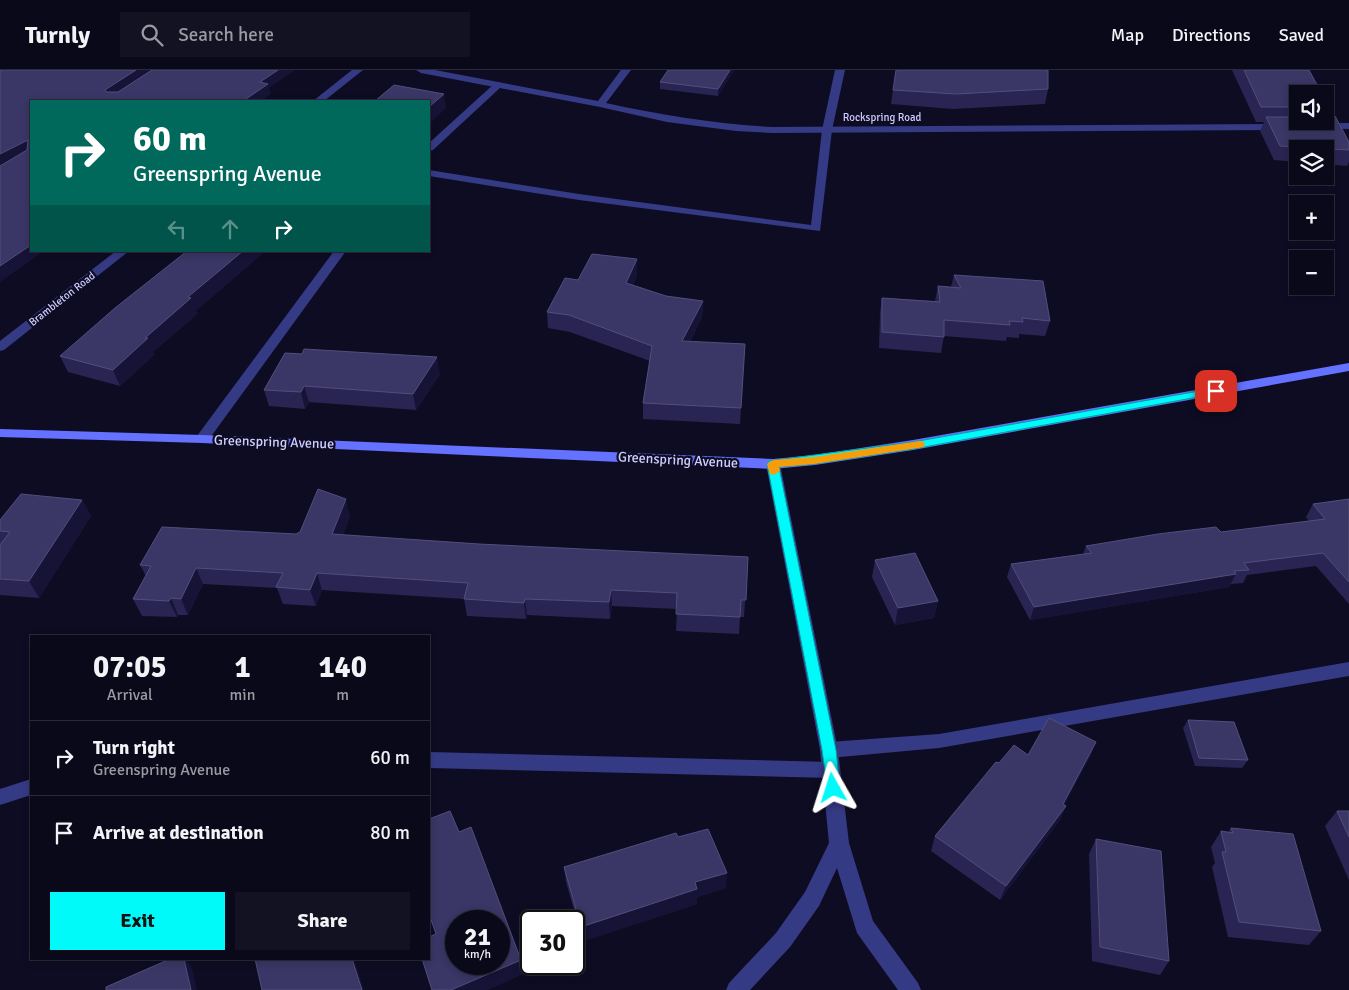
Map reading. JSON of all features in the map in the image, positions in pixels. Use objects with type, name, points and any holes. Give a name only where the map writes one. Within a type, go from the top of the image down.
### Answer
[{"type":"main road","name":"Greenspring Avenue","points":[[0,433],[202,439],[773,464],[814,460],[913,445],[1349,367]]},
{"type":"street","points":[[319,100],[358,70]]},
{"type":"street","name":"Rockspring Road","points":[[421,70],[701,124],[772,130],[1289,126]]},
{"type":"street","points":[[600,104],[626,70]]},
{"type":"street","points":[[430,173],[579,197],[816,229],[827,130],[840,70]]},
{"type":"street","points":[[430,147],[498,84]]},
{"type":"street","points":[[1334,126],[1349,126]]},
{"type":"street","name":"Brambleton Road","points":[[0,346],[122,252]]},
{"type":"street","points":[[202,439],[339,252]]},
{"type":"street","points":[[773,464],[829,750],[840,843],[864,926],[910,990]]},
{"type":"street","points":[[829,750],[939,741],[1349,669]]},
{"type":"street","points":[[430,760],[831,770]]},
{"type":"street","points":[[0,797],[30,787]]},
{"type":"street","points":[[736,990],[783,940],[812,899],[840,843]]},
{"type":"building","points":[[0,70],[136,70],[105,90],[107,92],[118,92],[152,70],[278,70],[260,82],[268,84],[244,100],[30,100],[30,246],[0,266],[0,166],[27,150],[28,140],[0,154]]},
{"type":"building","points":[[668,70],[730,70],[718,89],[660,82]]},
{"type":"building","points":[[896,70],[1048,70],[1048,89],[956,94],[893,90]]},
{"type":"building","points":[[1244,70],[1309,70],[1317,85],[1289,85],[1289,107],[1261,107]]},
{"type":"building","points":[[394,85],[444,94],[430,106],[430,100],[376,100]]},
{"type":"building","points":[[1334,116],[1349,142],[1349,150],[1334,149],[1334,140],[1289,140],[1289,147],[1280,146],[1266,117],[1289,117],[1289,130],[1334,130]]},
{"type":"building","points":[[186,252],[242,252],[188,297],[191,298],[145,338],[148,338],[113,370],[60,356],[115,308]]},
{"type":"building","points":[[592,254],[637,259],[626,283],[666,296],[703,301],[682,341],[745,344],[741,408],[643,403],[652,346],[569,315],[547,312],[565,278],[578,280]]},
{"type":"building","points":[[954,275],[1043,281],[1050,321],[1022,318],[1023,322],[1009,321],[1010,325],[944,320],[944,337],[882,332],[882,298],[940,302],[938,286],[961,288]]},
{"type":"building","points":[[304,349],[437,357],[413,394],[304,386],[301,392],[264,390],[285,353],[302,354]]},
{"type":"building","points":[[318,489],[346,499],[332,534],[479,544],[748,557],[746,600],[741,600],[740,617],[676,614],[677,593],[611,590],[609,602],[525,599],[524,603],[464,599],[468,583],[317,573],[310,590],[276,587],[283,573],[196,568],[181,599],[171,598],[169,601],[133,599],[151,566],[140,565],[162,527],[296,534],[300,532]]},
{"type":"building","points":[[21,494],[82,500],[29,581],[0,579],[0,545],[10,532],[0,531],[0,520]]},
{"type":"building","points":[[1349,499],[1349,582],[1323,553],[1244,563],[1249,570],[1234,571],[1236,574],[1034,607],[1011,564],[1092,553],[1086,546],[1158,534],[1216,527],[1221,532],[1325,519],[1313,504]]},
{"type":"building","points":[[915,553],[938,601],[898,608],[875,560]]},
{"type":"building","points":[[1049,718],[1096,742],[1063,804],[1066,806],[1006,886],[935,836],[996,762],[999,763],[1014,745],[1028,755]]},
{"type":"building","points":[[1188,720],[1234,722],[1248,760],[1199,758]]},
{"type":"building","points":[[450,811],[459,832],[471,827],[502,910],[445,910],[445,975],[486,975],[451,990],[432,990],[422,960],[430,960],[430,937],[436,934],[430,917],[430,819]]},
{"type":"building","points":[[1337,811],[1349,811],[1349,837]]},
{"type":"building","points":[[1231,828],[1293,834],[1321,931],[1239,922],[1222,852],[1226,852],[1221,831],[1233,833]]},
{"type":"building","points":[[708,829],[727,873],[695,882],[697,889],[585,926],[585,910],[576,910],[564,867],[676,833],[678,837]]},
{"type":"building","points":[[1096,839],[1161,851],[1169,961],[1100,947]]},
{"type":"building","points":[[510,931],[520,957],[520,960],[510,965]]},
{"type":"building","points":[[168,960],[184,960],[191,990],[106,990],[106,987]]},
{"type":"building","points":[[255,960],[352,960],[362,990],[262,990]]},
{"type":"slow traffic","points":[[774,471],[773,464],[814,460],[920,444]]},
{"type":"route","points":[[833,788],[829,750],[773,464],[814,460],[913,445],[1216,391]]}]
